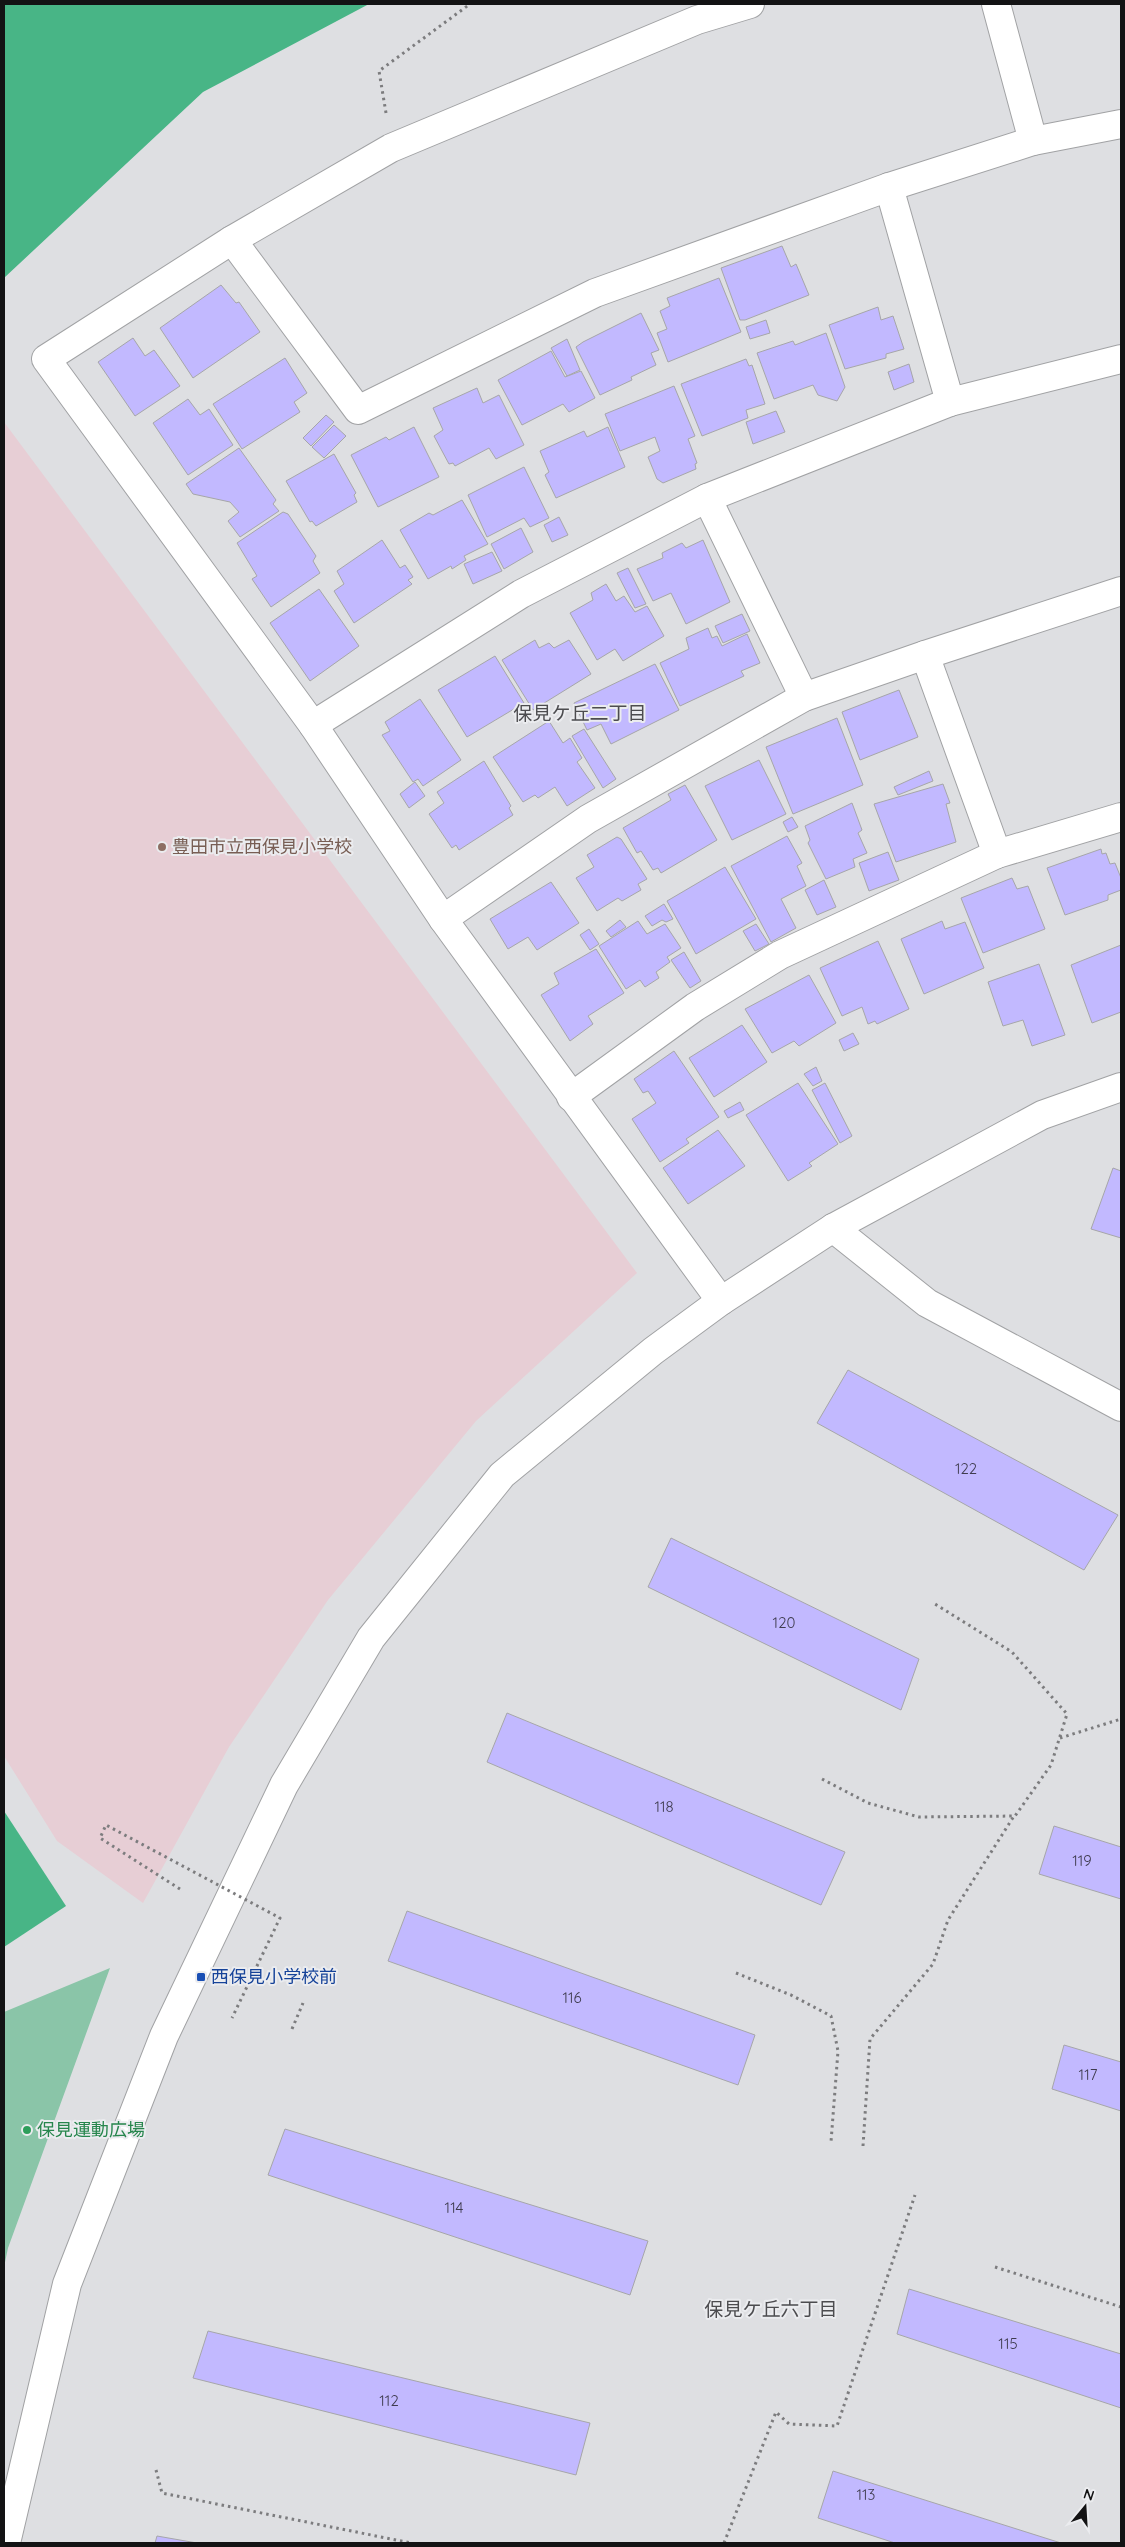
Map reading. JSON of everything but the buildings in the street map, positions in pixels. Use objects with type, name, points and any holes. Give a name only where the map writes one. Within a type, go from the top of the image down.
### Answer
[{"type":"street","points":[[721,1300],[571,1097],[443,919],[313,725],[46,360],[232,240],[391,148],[697,20],[750,4]]},
{"type":"street","points":[[996,4],[1033,142]]},
{"type":"street","points":[[232,240],[358,410],[595,293],[889,187],[1033,142],[1121,124]]},
{"type":"street","points":[[889,187],[950,402]]},
{"type":"street","points":[[313,725],[521,594],[707,498],[950,402],[1121,358]]},
{"type":"street","points":[[707,498],[804,697]]},
{"type":"street","points":[[443,919],[588,818],[804,697],[1121,591]]},
{"type":"street","points":[[925,655],[998,854]]},
{"type":"street","points":[[571,1097],[695,1007],[780,955],[998,854],[1121,817]]},
{"type":"street","points":[[6,2543],[67,2284],[164,2036],[284,1785],[371,1638],[502,1475],[653,1351],[721,1300],[833,1228],[1042,1115],[1121,1086]]},
{"type":"street","points":[[833,1228],[927,1303],[1121,1407]]},
{"type":"path","points":[[391,148],[379,71],[470,4]]},
{"type":"path","points":[[863,2146],[870,2039],[933,1964],[948,1920],[1015,1816],[1052,1765],[1067,1714],[1012,1652],[935,1604]]},
{"type":"path","points":[[1060,1738],[1121,1719]]},
{"type":"path","points":[[822,1779],[868,1804],[920,1817],[1015,1816]]},
{"type":"path","points":[[180,1889],[100,1838],[106,1824],[280,1918],[232,2018]]},
{"type":"path","points":[[736,1974],[791,1996],[831,2016],[838,2051],[831,2142]]},
{"type":"path","points":[[292,2029],[303,2003]]},
{"type":"path","points":[[724,2543],[776,2412],[789,2424],[837,2426],[915,2195]]},
{"type":"path","points":[[995,2267],[1121,2306]]},
{"type":"path","points":[[156,2470],[162,2493],[410,2543]]},
{"type":"shaded area","name":"豊田市立西保見小学校","points":[[4,422],[637,1273],[476,1421],[328,1600],[229,1747],[143,1903],[57,1841],[4,1756]]},
{"type":"green space","points":[[4,4],[369,4],[203,92],[4,278]]},
{"type":"green space","points":[[4,1811],[66,1906],[4,1947]]},
{"type":"green space","name":"保見運動広場","points":[[110,1968],[8,2248],[4,2267],[4,2012]]},
{"type":"place","name":"豊田市立西保見小学校","points":[[162,847]]},
{"type":"place","name":"西保見小学校前","points":[[201,1977]]},
{"type":"place","name":"保見運動広場","points":[[27,2130]]},
{"type":"district","name":"保見ケ丘二丁目","points":[[580,713]]},
{"type":"district","name":"保見ケ丘六丁目","points":[[771,2309]]}]
